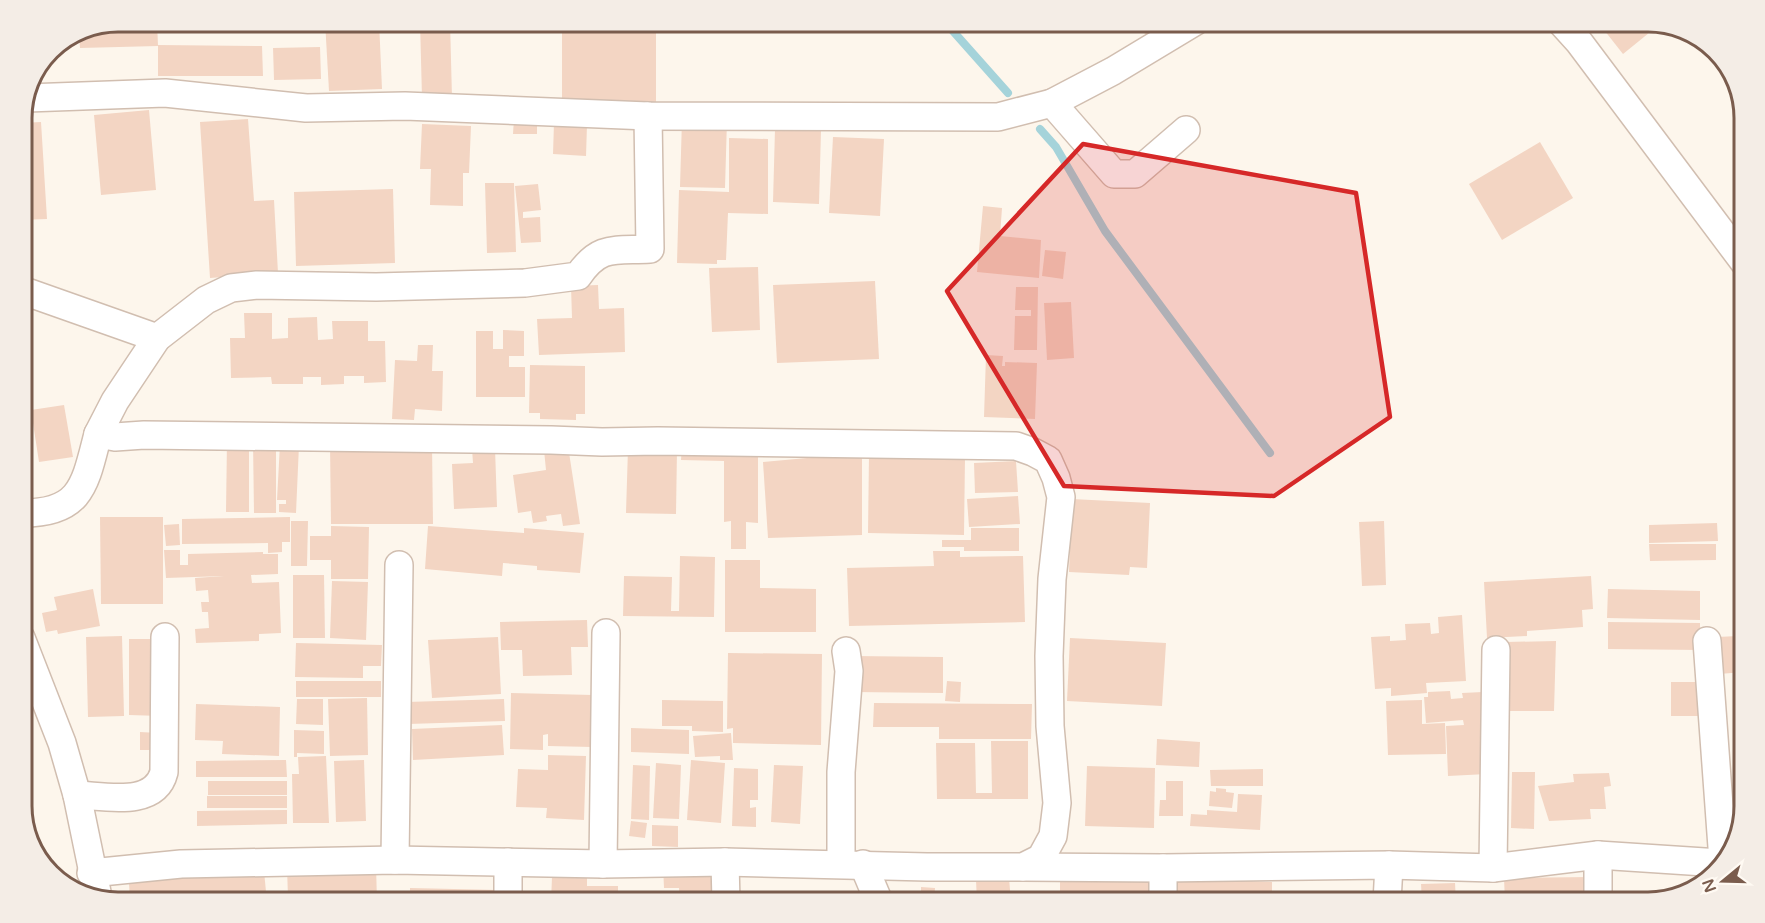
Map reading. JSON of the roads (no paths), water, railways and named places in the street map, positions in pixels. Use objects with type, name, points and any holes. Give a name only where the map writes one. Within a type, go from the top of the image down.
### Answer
[{"type":"street","points":[[34,98],[165,93],[306,108],[405,106],[648,116],[998,117],[1052,103],[1113,71],[1178,32]]},
{"type":"street","points":[[1570,32],[1733,248]]},
{"type":"street","points":[[1052,103],[1114,174],[1135,174],[1186,130]]},
{"type":"street","points":[[32,513],[42,513],[62,507],[73,500],[87,477],[98,434],[115,401],[157,338],[206,300],[231,288],[257,285],[376,287],[525,283],[578,276],[587,262],[602,251],[650,249],[648,116]]},
{"type":"street","points":[[32,294],[157,338]]},
{"type":"street","points":[[98,434],[115,437],[144,435],[1016,446],[1033,452],[1048,460],[1061,497],[1052,579],[1049,656],[1050,726],[1056,803],[1053,836],[1041,858],[1023,867]]},
{"type":"street","points":[[395,860],[399,565]]},
{"type":"street","points":[[603,864],[606,633]]},
{"type":"street","points":[[77,795],[137,797],[159,786],[164,772],[165,637]]},
{"type":"street","points":[[1707,641],[1720,851]]},
{"type":"street","points":[[1493,868],[1496,650]]},
{"type":"street","points":[[846,651],[849,670],[841,772],[852,864],[872,892]]},
{"type":"street","points":[[32,666],[62,743],[77,795],[94,885],[181,864],[395,860],[603,864],[724,862],[927,867],[1163,868],[1389,865],[1493,868],[1598,855],[1693,860]]},
{"type":"street","points":[[1598,855],[1598,892]]},
{"type":"street","points":[[508,862],[508,892]]},
{"type":"street","points":[[724,862],[726,892]]},
{"type":"street","points":[[1388,892],[1389,865]]},
{"type":"street","points":[[1163,868],[1163,892]]},
{"type":"waterway","points":[[954,32],[1008,93]]},
{"type":"waterway","points":[[1040,129],[1056,147],[1105,231],[1270,453]]}]
